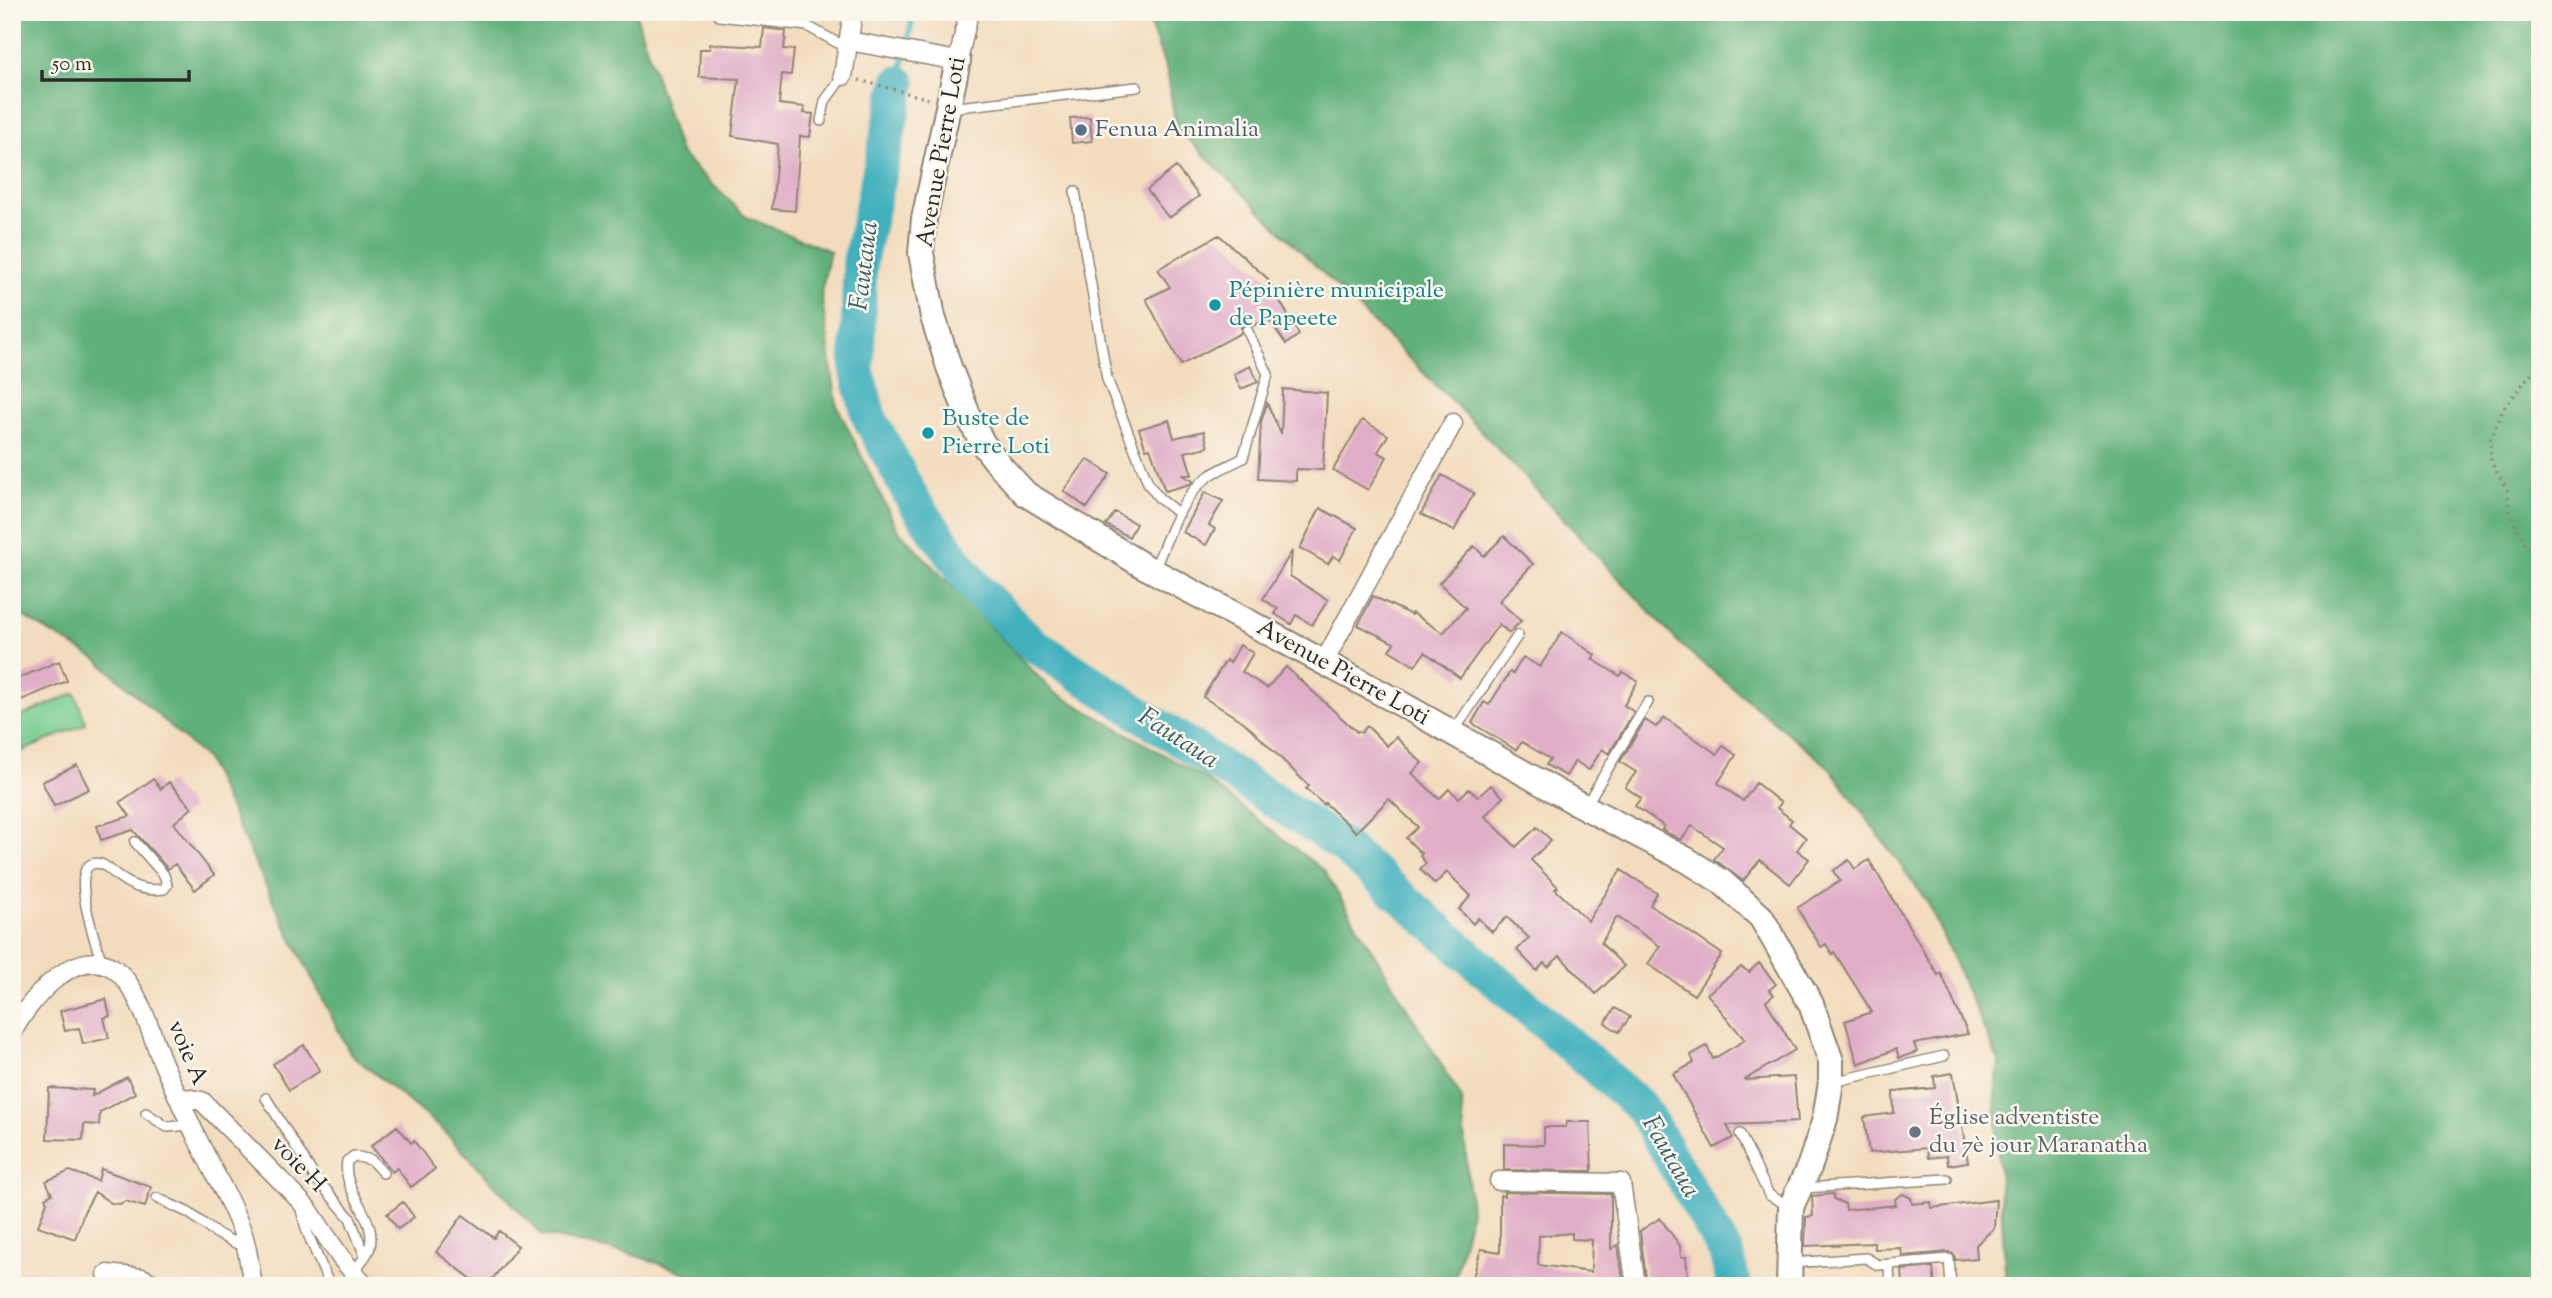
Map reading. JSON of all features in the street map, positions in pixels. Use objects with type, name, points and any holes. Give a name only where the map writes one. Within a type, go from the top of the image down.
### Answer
[{"type":"main road","name":"Avenue Pierre Loti","points":[[958,61],[924,219],[921,253],[933,317],[968,415],[984,444],[1000,467],[1026,494],[1154,571],[1687,860],[1722,882],[1760,917],[1811,1004],[1830,1061],[1831,1082],[1819,1139],[1795,1198],[1789,1275]]},
{"type":"street","points":[[843,76],[853,12]]},
{"type":"street","name":"Avenue Pierre Loti","points":[[958,61],[969,12]]},
{"type":"street","points":[[849,44],[958,61]]},
{"type":"street","points":[[1324,663],[1452,423]]},
{"type":"street","points":[[12,1033],[32,1003],[61,974],[89,963],[102,963]]},
{"type":"street","name":"voie A","points":[[102,963],[121,975],[145,1015],[191,1125],[230,1201],[246,1249],[253,1286]]},
{"type":"street","name":"voie H","points":[[180,1097],[202,1101],[298,1198],[366,1286]]},
{"type":"street","points":[[1499,1181],[1621,1183],[1636,1286]]},
{"type":"street","points":[[107,1275],[142,1278],[153,1286]]},
{"type":"lane","points":[[719,16],[807,26],[835,42],[849,44]]},
{"type":"lane","points":[[821,121],[825,101],[843,76]]},
{"type":"lane","points":[[947,108],[1136,87]]},
{"type":"lane","points":[[1075,191],[1107,379],[1149,485],[1160,499],[1178,514]]},
{"type":"lane","points":[[1154,571],[1178,514],[1194,492],[1209,477],[1243,458],[1268,374],[1247,330]]},
{"type":"lane","points":[[1453,733],[1518,635]]},
{"type":"lane","points":[[1585,807],[1648,702]]},
{"type":"lane","points":[[102,963],[84,896],[83,877],[86,867],[102,864],[140,890],[164,889],[167,885],[164,875],[135,842]]},
{"type":"lane","points":[[1831,1082],[1944,1056]]},
{"type":"lane","points":[[267,1098],[314,1176],[350,1218],[365,1256]]},
{"type":"lane","points":[[146,1113],[167,1127],[191,1125]]},
{"type":"lane","points":[[1740,1134],[1769,1195],[1795,1198],[1947,1179]]},
{"type":"lane","points":[[353,1272],[369,1250],[371,1232],[349,1188],[345,1174],[347,1161],[354,1156],[371,1160],[383,1173]]},
{"type":"lane","points":[[157,1198],[189,1213],[216,1233],[246,1249]]},
{"type":"lane","points":[[298,1198],[307,1232],[330,1286]]},
{"type":"lane","points":[[1789,1275],[1866,1258],[1878,1265],[1949,1259],[1951,1286]]},
{"type":"lane","points":[[1889,1264],[1890,1286]]},
{"type":"path","points":[[863,81],[924,97]]},
{"type":"path","points":[[2540,362],[2504,408],[2490,440],[2491,462],[2507,489],[2510,514],[2540,572]]},
{"type":"green space","points":[[12,12],[635,12],[680,153],[746,217],[830,251],[821,293],[837,406],[897,529],[1051,690],[1203,777],[1324,871],[1461,1097],[1471,1211],[1453,1286],[724,1286],[634,1255],[542,1235],[444,1131],[350,1053],[279,913],[206,759],[99,661],[12,610]]},
{"type":"green space","points":[[1145,12],[2540,12],[2540,1286],[2006,1286],[1995,1097],[1999,1062],[1928,903],[1830,768],[1681,645],[1468,417],[1176,127],[1167,71]]},
{"type":"green space","points":[[75,693],[86,724],[23,751],[12,720]]},
{"type":"building","points":[[764,28],[786,31],[784,49],[794,50],[791,75],[782,74],[779,104],[805,107],[804,113],[813,114],[810,137],[800,136],[795,211],[772,209],[778,144],[732,136],[739,79],[699,77],[700,49],[710,49],[710,44],[762,47]]},
{"type":"building","name":"Fenua Animalia","points":[[1090,117],[1092,141],[1072,143],[1070,118]]},
{"type":"building","points":[[1176,167],[1199,196],[1169,218],[1147,190]]},
{"type":"building","name":"Pépinière municipale de Papeete","points":[[1219,235],[1267,278],[1299,335],[1286,344],[1268,318],[1253,326],[1245,323],[1241,327],[1241,333],[1181,365],[1146,299],[1170,287],[1158,269]]},
{"type":"building","points":[[1250,366],[1258,382],[1241,389],[1234,374]]},
{"type":"building","points":[[1283,389],[1327,393],[1323,470],[1296,469],[1296,481],[1258,479],[1261,422],[1267,403],[1281,434]]},
{"type":"building","points":[[1169,420],[1174,438],[1204,431],[1208,447],[1185,452],[1192,475],[1182,475],[1193,481],[1165,491],[1150,448],[1146,449],[1139,429]]},
{"type":"building","points":[[1362,420],[1388,435],[1378,452],[1387,457],[1368,490],[1333,470]]},
{"type":"building","points":[[1087,459],[1110,474],[1087,508],[1064,491]]},
{"type":"building","points":[[1442,475],[1474,493],[1454,531],[1421,514]]},
{"type":"building","points":[[1205,492],[1223,501],[1209,525],[1215,529],[1206,545],[1183,532]]},
{"type":"building","points":[[1320,508],[1357,528],[1340,560],[1333,556],[1328,564],[1300,548]]},
{"type":"building","points":[[1115,512],[1136,524],[1129,537],[1106,525]]},
{"type":"building","points":[[1504,536],[1533,564],[1499,601],[1521,621],[1509,633],[1499,624],[1460,678],[1425,652],[1415,666],[1389,650],[1394,643],[1358,625],[1373,596],[1411,615],[1412,613],[1443,633],[1466,608],[1439,583],[1474,546],[1484,556]]},
{"type":"building","points":[[1292,551],[1290,576],[1328,600],[1312,625],[1296,615],[1291,624],[1275,614],[1278,609],[1263,599]]},
{"type":"building","points":[[1562,632],[1595,655],[1592,659],[1620,676],[1623,672],[1638,681],[1624,705],[1634,712],[1609,754],[1602,749],[1589,770],[1575,761],[1566,776],[1546,765],[1550,759],[1522,742],[1516,750],[1472,723],[1484,702],[1489,705],[1523,657],[1540,667]]},
{"type":"building","points":[[1240,645],[1253,653],[1242,672],[1267,688],[1286,667],[1357,732],[1361,733],[1367,726],[1387,746],[1396,737],[1422,763],[1412,773],[1439,799],[1449,789],[1459,798],[1469,789],[1478,797],[1491,785],[1503,797],[1485,816],[1516,847],[1537,827],[1551,840],[1531,860],[1558,887],[1555,889],[1588,921],[1621,870],[1657,893],[1650,905],[1722,954],[1694,995],[1648,964],[1660,946],[1617,917],[1601,943],[1624,966],[1596,994],[1560,956],[1548,967],[1544,963],[1537,971],[1517,950],[1529,938],[1507,917],[1492,932],[1478,918],[1473,924],[1459,909],[1471,896],[1447,872],[1435,884],[1420,869],[1426,863],[1420,856],[1422,854],[1406,838],[1418,827],[1389,799],[1356,832],[1306,789],[1309,786],[1245,723],[1203,697],[1226,660],[1230,663]]},
{"type":"building","points":[[59,661],[67,681],[19,701],[12,681]]},
{"type":"building","points":[[1665,718],[1717,754],[1723,746],[1736,755],[1718,783],[1743,801],[1756,783],[1781,803],[1777,808],[1792,820],[1789,824],[1806,838],[1797,850],[1809,859],[1790,884],[1760,860],[1743,881],[1714,859],[1723,847],[1692,826],[1681,840],[1662,830],[1664,826],[1635,806],[1641,798],[1625,787],[1636,772],[1620,762],[1645,720],[1656,727]]},
{"type":"building","points":[[77,765],[89,789],[54,806],[42,782]]},
{"type":"building","points":[[153,779],[161,789],[169,782],[192,808],[174,823],[214,875],[195,890],[175,864],[168,869],[133,830],[101,840],[97,826],[130,816],[120,802]]},
{"type":"building","points":[[1849,860],[1855,869],[1869,860],[1938,975],[1941,973],[1968,1034],[1914,1044],[1917,1052],[1899,1058],[1896,1049],[1858,1064],[1845,1021],[1872,1012],[1834,952],[1832,954],[1826,944],[1821,947],[1797,908],[1840,881],[1833,871]]},
{"type":"building","points":[[1759,963],[1776,984],[1769,990],[1774,995],[1766,1001],[1795,1050],[1744,1080],[1794,1077],[1798,1122],[1727,1125],[1733,1138],[1714,1148],[1673,1074],[1694,1063],[1691,1055],[1707,1046],[1713,1059],[1745,1040],[1707,994],[1741,967],[1749,972]]},
{"type":"building","points":[[106,999],[110,1016],[104,1018],[109,1038],[83,1044],[79,1028],[65,1031],[60,1011]]},
{"type":"building","points":[[1615,1008],[1630,1017],[1619,1032],[1605,1023]]},
{"type":"building","points":[[304,1045],[320,1071],[289,1090],[273,1064]]},
{"type":"building","name":"Église adventiste du 7è jour Maranatha","points":[[1953,1073],[1968,1162],[1948,1165],[1947,1156],[1928,1158],[1927,1148],[1869,1153],[1864,1117],[1894,1113],[1893,1092],[1935,1088],[1934,1076]]},
{"type":"building","points":[[127,1077],[135,1093],[100,1112],[99,1125],[84,1124],[83,1140],[47,1139],[49,1088],[93,1090],[92,1096]]},
{"type":"building","points":[[1566,1122],[1590,1122],[1592,1171],[1504,1170],[1504,1144],[1544,1145],[1544,1127],[1566,1127]]},
{"type":"building","points":[[397,1126],[411,1143],[414,1141],[435,1169],[411,1187],[397,1168],[392,1172],[371,1146]]},
{"type":"building","points":[[101,1169],[151,1187],[145,1207],[125,1201],[120,1204],[111,1203],[95,1192],[84,1212],[75,1239],[38,1226],[47,1202],[45,1198],[52,1194],[46,1181],[70,1171],[98,1181]]},
{"type":"building","points":[[1504,1192],[1611,1194],[1611,1249],[1618,1245],[1624,1286],[1475,1286],[1476,1278],[1473,1277],[1481,1249],[1500,1252],[1500,1195],[1504,1196]],"holes":[[[1572,1233],[1572,1239],[1592,1240],[1591,1272],[1538,1265],[1539,1236]]]},
{"type":"building","points":[[1833,1194],[1834,1199],[1845,1204],[1846,1210],[1896,1205],[1895,1199],[1903,1194],[1911,1198],[1912,1204],[1931,1202],[1932,1208],[1996,1200],[1994,1228],[1976,1245],[1977,1258],[1956,1260],[1949,1252],[1902,1256],[1901,1248],[1875,1249],[1874,1243],[1805,1246],[1806,1217],[1813,1216],[1812,1196]]},
{"type":"building","points":[[403,1202],[414,1217],[398,1229],[387,1214]]},
{"type":"building","points":[[463,1215],[494,1238],[499,1231],[518,1246],[487,1286],[481,1286],[436,1252]]},
{"type":"building","points":[[1660,1218],[1680,1246],[1681,1257],[1686,1257],[1689,1286],[1647,1286],[1640,1231]]},
{"type":"building","points":[[1933,1267],[1935,1286],[1903,1286],[1902,1270]]},
{"type":"waterway","points":[[899,83],[914,12]]},
{"type":"waterway","name":"Fautaua","points":[[899,83],[860,260],[857,370],[869,417],[913,500],[975,587],[1034,645],[1342,845],[1642,1108],[1726,1253],[1734,1286]]},
{"type":"place","name":"Fenua Animalia","points":[[1081,130]]},
{"type":"place","name":"Pépinière municipale de Papeete","points":[[1215,305]]},
{"type":"place","name":"Buste de Pierre Loti","points":[[928,433]]},
{"type":"place","name":"Église adventiste du 7è jour Maranatha","points":[[1915,1132]]}]
